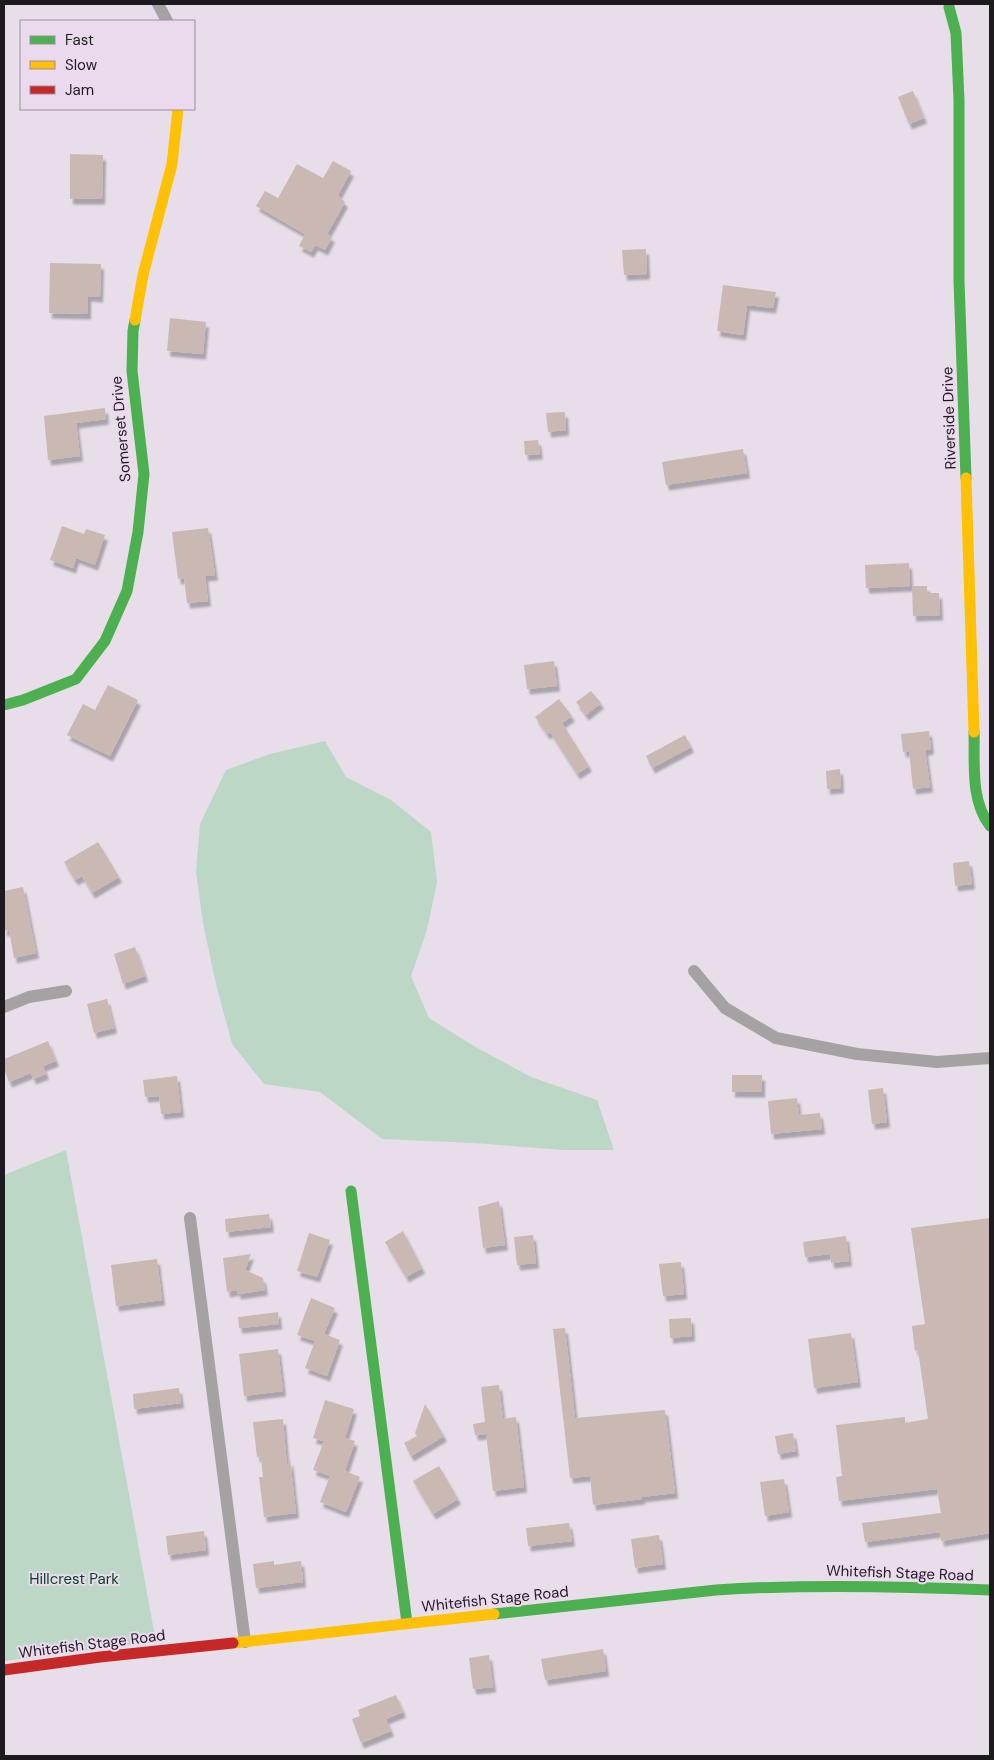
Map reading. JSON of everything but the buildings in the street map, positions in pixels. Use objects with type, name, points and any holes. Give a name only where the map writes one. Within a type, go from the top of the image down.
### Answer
[{"type":"street","points":[[158,4],[166,20]]},
{"type":"street","name":"Riverside Drive","points":[[948,7],[956,33],[959,100],[959,281],[976,791],[978,806],[984,819],[990,826]]},
{"type":"street","name":"Somerset Drive","points":[[4,705],[23,700],[76,679],[105,641],[126,591],[138,532],[144,474],[132,371],[133,331],[143,275],[172,164],[178,110]]},
{"type":"street","points":[[694,971],[725,1008],[776,1038],[857,1054],[937,1062],[990,1058]]},
{"type":"street","points":[[4,1007],[29,998],[66,991]]},
{"type":"street","points":[[351,1191],[408,1623]]},
{"type":"street","points":[[190,1218],[245,1642]]},
{"type":"street","name":"Whitefish Stage Road","points":[[4,1670],[100,1657],[755,1587],[869,1585],[990,1590]]},
{"type":"green space","points":[[325,741],[346,777],[391,800],[431,832],[437,882],[427,930],[411,976],[429,1018],[472,1045],[531,1077],[597,1100],[614,1150],[563,1150],[474,1143],[382,1139],[320,1092],[264,1084],[232,1044],[215,980],[203,923],[196,872],[200,824],[226,770],[270,754]]},
{"type":"green space","name":"Hillcrest Park","points":[[66,1150],[156,1642],[4,1661],[4,1175]]},
{"type":"traffic: fast","points":[[949,7],[956,33],[959,100],[959,281],[966,478]]},
{"type":"traffic: fast","points":[[4,705],[23,700],[76,679],[105,641],[127,591],[138,532],[144,474],[132,371],[135,320]]},
{"type":"traffic: fast","points":[[974,732],[976,793],[979,805],[990,826]]},
{"type":"traffic: fast","points":[[351,1191],[407,1623]]},
{"type":"traffic: fast","points":[[494,1614],[750,1588],[853,1586],[990,1590]]},
{"type":"traffic: slow","points":[[135,320],[143,275],[172,164],[178,110]]},
{"type":"traffic: slow","points":[[966,478],[974,732]]},
{"type":"traffic: slow","points":[[233,1643],[494,1614]]},
{"type":"traffic: jam","points":[[4,1670],[100,1657],[233,1643]]}]
